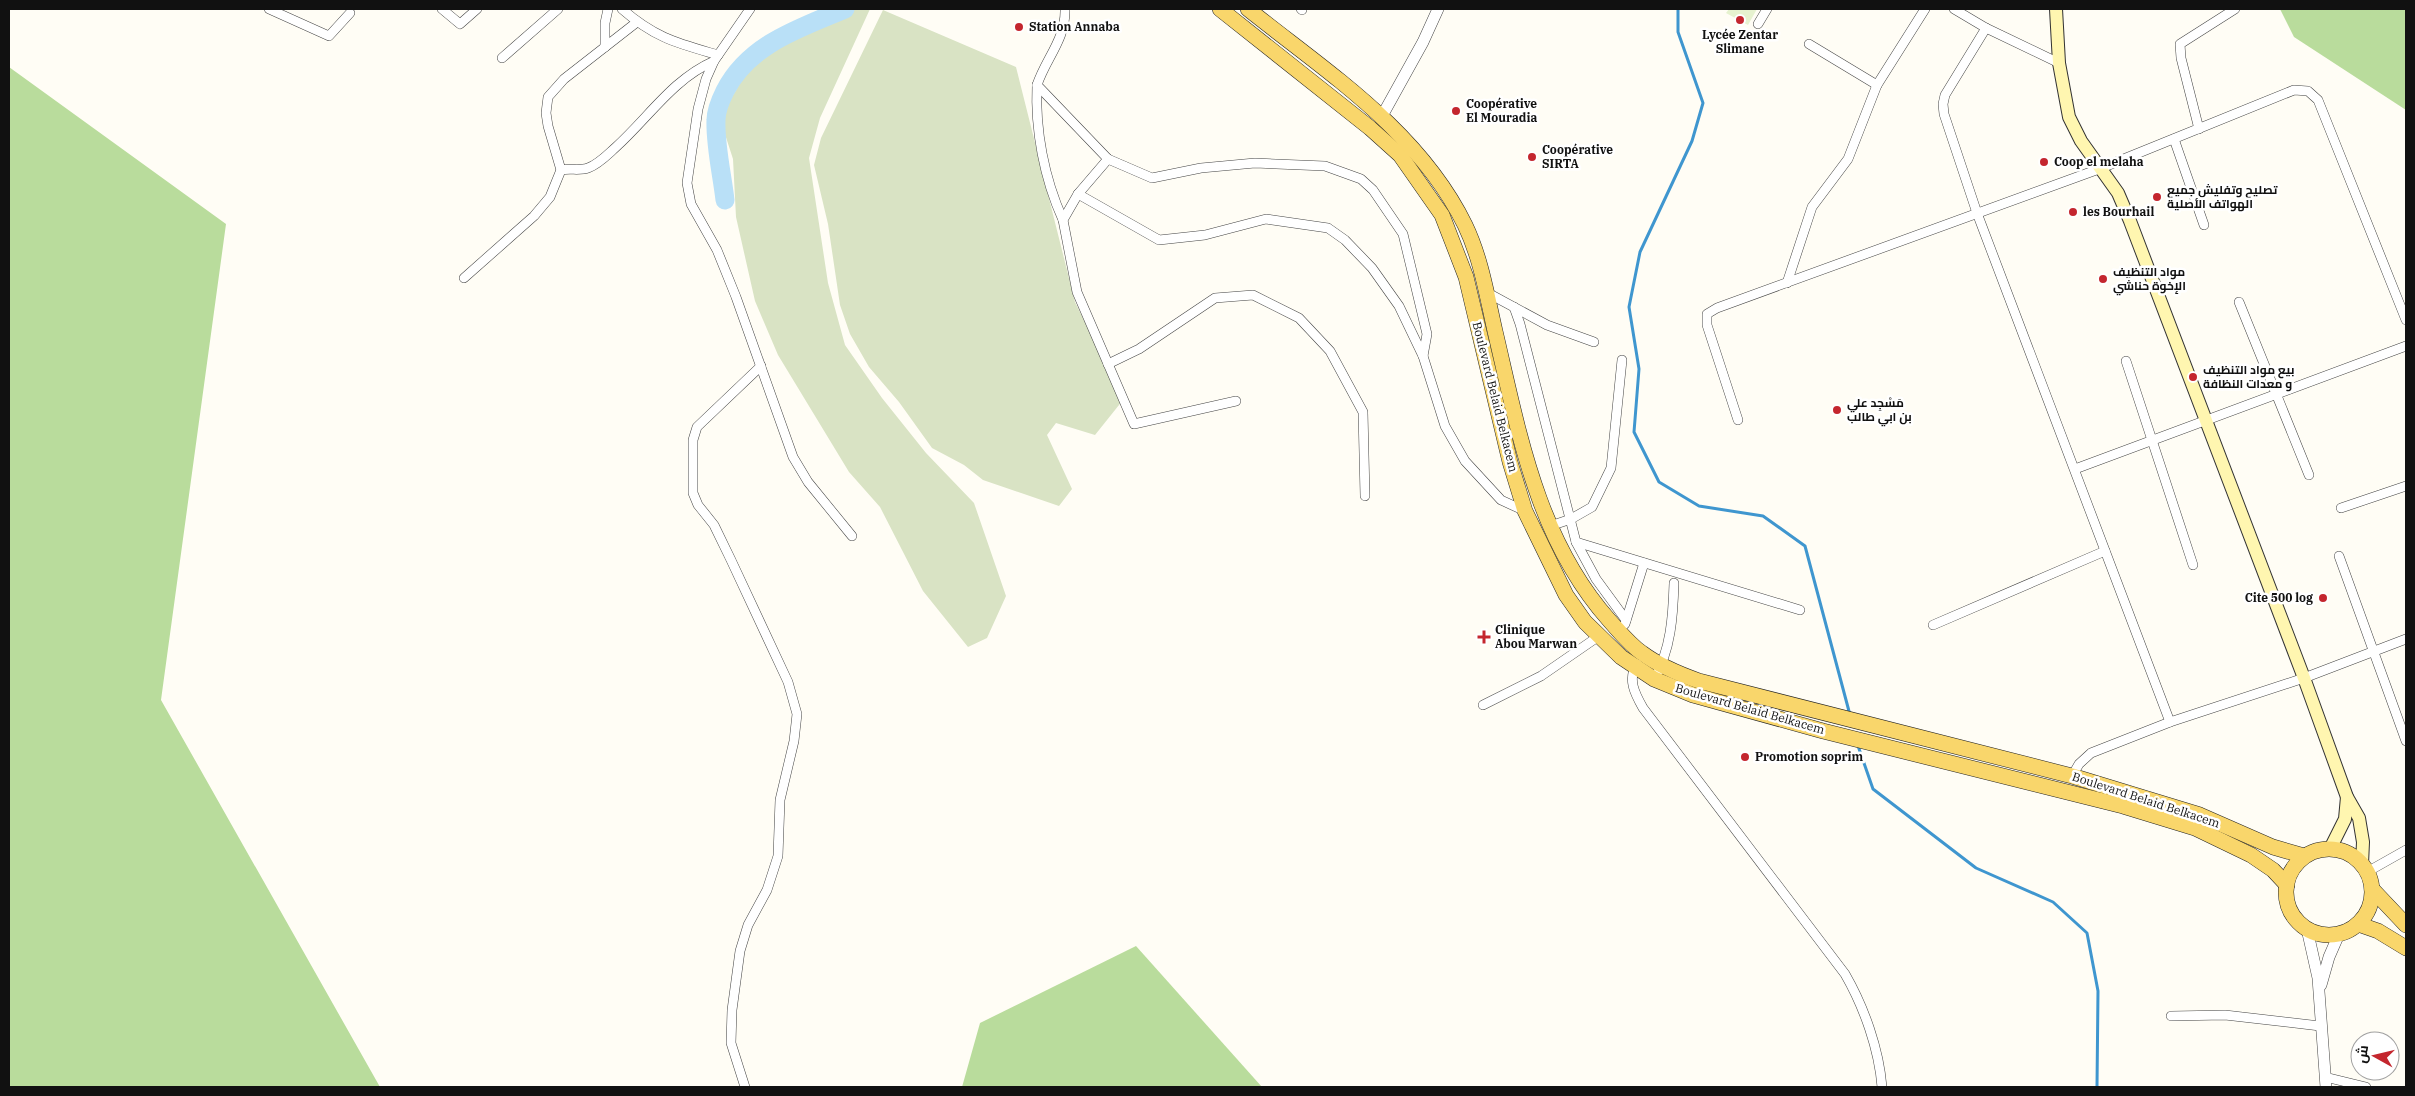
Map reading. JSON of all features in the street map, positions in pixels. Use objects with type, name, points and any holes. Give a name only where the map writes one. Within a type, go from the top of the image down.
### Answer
[{"type":"main road","name":"Boulevard Belaid Belkacem","points":[[1220,9],[1370,128],[1400,155],[1442,215],[1466,277],[1510,462],[1525,511],[1566,594],[1586,622],[1599,636],[1634,667],[1654,679],[1693,695],[1822,731],[2123,806],[2195,828],[2251,855],[2272,870],[2286,885]]},
{"type":"main road","name":"Boulevard Belaid Belkacem","points":[[1248,9],[1382,116],[1411,144],[1438,178],[1454,204],[1466,227],[1479,262],[1525,455],[1540,506],[1580,583],[1624,627],[1643,654],[1662,665],[1699,681],[2072,776],[2200,815],[2273,847],[2304,856]]},
{"type":"main road","points":[[2056,9],[2059,63],[2070,116],[2081,141],[2099,169],[2118,193],[2130,221],[2304,678],[2347,797],[2356,813],[2362,830],[2364,868],[2372,889],[2406,925]]},
{"type":"main road","points":[[2330,849],[2345,819],[2347,797]]},
{"type":"main road","points":[[2364,868],[2348,853],[2330,849],[2312,852],[2304,856],[2294,866],[2286,885],[2290,910],[2300,924],[2307,929],[2319,934],[2339,934],[2358,924],[2370,904],[2372,889]]},
{"type":"main road","points":[[2358,924],[2378,931],[2406,948]]},
{"type":"street","points":[[269,9],[329,36],[350,14]]},
{"type":"street","points":[[442,9],[456,23],[460,24],[477,9]]},
{"type":"street","points":[[502,58],[558,9]]},
{"type":"street","points":[[605,47],[605,23],[608,9]]},
{"type":"street","points":[[622,9],[637,22],[668,40],[716,58]]},
{"type":"street","points":[[750,9],[716,58],[706,79],[698,109],[687,184],[692,204],[716,250],[761,366],[793,456],[808,482],[852,536]]},
{"type":"street","points":[[1065,9],[1064,28],[1056,48],[1042,70],[1037,85],[1036,115],[1054,201],[1063,220],[1077,292],[1134,424],[1236,401]]},
{"type":"street","points":[[1382,116],[1423,42],[1438,9]]},
{"type":"street","points":[[1758,24],[1767,9]]},
{"type":"street","points":[[1787,283],[1812,207],[1848,159],[1877,85],[1924,9]]},
{"type":"street","points":[[1954,9],[1986,28],[2059,63]]},
{"type":"street","points":[[2198,129],[2181,58],[2180,44],[2235,9]]},
{"type":"street","points":[[464,278],[534,216],[550,197],[561,170],[548,126],[546,113],[548,97],[564,79],[637,22]]},
{"type":"street","points":[[1986,28],[1950,86],[1943,104],[1978,213],[2170,722]]},
{"type":"street","points":[[1809,44],[1877,85]]},
{"type":"street","points":[[561,170],[586,169],[597,164],[626,138],[668,92],[697,68],[716,58]]},
{"type":"street","points":[[1037,85],[1108,159],[1152,178],[1201,168],[1255,162],[1325,166],[1361,179],[1373,190],[1402,234],[1427,334],[1423,356]]},
{"type":"street","points":[[1738,420],[1707,325],[1707,314],[1717,308],[2099,169],[2294,90],[2308,91],[2318,100],[2406,320]]},
{"type":"street","points":[[2174,139],[2204,225]]},
{"type":"street","points":[[1063,220],[1078,194],[1108,159]]},
{"type":"street","points":[[1078,194],[1160,240],[1205,235],[1266,220],[1328,228],[1344,240],[1372,268],[1399,306],[1423,356],[1445,426],[1464,461],[1502,500],[1525,511]]},
{"type":"street","points":[[1486,292],[1547,325],[1594,342]]},
{"type":"street","points":[[1108,364],[1138,349],[1215,298],[1253,295],[1299,318],[1330,351],[1363,412],[1365,496]]},
{"type":"street","points":[[2239,302],[2309,475]]},
{"type":"street","points":[[1514,307],[1576,542],[1624,627]]},
{"type":"street","points":[[2075,469],[2406,346]]},
{"type":"street","points":[[1550,526],[1571,519],[1592,507],[1611,468],[1622,360]]},
{"type":"street","points":[[2126,361],[2193,565]]},
{"type":"street","points":[[745,1087],[731,1043],[733,1000],[740,952],[748,925],[767,890],[778,856],[780,800],[794,741],[797,714],[788,682],[731,560],[714,525],[698,506],[693,493],[693,440],[697,426],[761,366]]},
{"type":"street","points":[[2341,508],[2406,486]]},
{"type":"street","points":[[1576,542],[1800,610]]},
{"type":"street","points":[[1933,624],[2106,551]]},
{"type":"street","points":[[2339,556],[2406,742]]},
{"type":"street","points":[[1624,627],[1644,563]]},
{"type":"street","points":[[1654,679],[1662,665],[1668,644],[1674,583]]},
{"type":"street","points":[[1483,705],[1541,676],[1599,636]]},
{"type":"street","points":[[2072,776],[2079,764],[2092,753],[2170,722],[2304,678],[2406,638]]},
{"type":"street","points":[[1643,654],[1634,667],[1633,690],[1643,708],[1845,974],[1857,995],[1880,1067],[1882,1087]]},
{"type":"street","points":[[2364,868],[2406,850]]},
{"type":"street","points":[[2307,929],[2315,961],[2320,994],[2320,1026],[2325,1082],[2366,1087]]},
{"type":"street","points":[[2320,994],[2329,957],[2339,934]]},
{"type":"street","points":[[2172,1016],[2225,1015],[2320,1026]]},
{"type":"green space","points":[[854,9],[870,9],[820,118],[809,158],[828,283],[845,345],[882,398],[926,453],[974,503],[1006,596],[987,638],[968,647],[923,591],[880,507],[849,472],[778,355],[755,301],[736,217],[733,159],[722,125],[725,109],[747,71],[783,40]]},
{"type":"green space","points":[[1729,9],[1757,9],[1748,25],[1726,13]]},
{"type":"green space","points":[[2280,9],[2406,9],[2406,110],[2294,37]]},
{"type":"green space","points":[[883,10],[1016,67],[1075,302],[1123,400],[1095,435],[1056,423],[1047,435],[1072,489],[1059,506],[983,480],[964,465],[932,448],[899,402],[869,367],[850,334],[840,305],[828,224],[814,165],[821,138]]},
{"type":"green space","points":[[9,67],[226,224],[161,700],[380,1087],[9,1087]]},
{"type":"green space","points":[[1136,946],[1262,1087],[962,1087],[980,1023]]},
{"type":"waterway","points":[[725,200],[719,160],[716,116],[725,91],[735,75],[762,49],[794,31],[845,9]]},
{"type":"waterway","points":[[1678,9],[1678,32],[1703,103],[1692,141],[1640,252],[1629,307],[1639,369],[1634,432],[1659,482],[1699,506],[1763,516],[1805,546],[1850,715]]},
{"type":"waterway","points":[[1857,743],[1873,789],[1976,868],[2053,902],[2087,933],[2098,991],[2097,1087]]},
{"type":"place","name":"Lycée Zentar Slimane","points":[[1740,20]]},
{"type":"place","name":"Station Annaba","points":[[1019,27]]},
{"type":"place","name":"Coopérative El Mouradia","points":[[1456,111]]},
{"type":"place","name":"Coopérative SIRTA","points":[[1532,157]]},
{"type":"place","name":"Coop el melaha","points":[[2044,162]]},
{"type":"place","name":"تصليح وتفليش جميع الهواتف الأصلية","points":[[2157,197]]},
{"type":"place","name":"les Bourhail","points":[[2073,212]]},
{"type":"place","name":"مواد التنظيف الإخوة حناشي","points":[[2103,279]]},
{"type":"place","name":"بيع مواد التنظيف و معدات النظافة","points":[[2193,377]]},
{"type":"place","name":"مَسْجِد علي بن ابي طالب","points":[[1837,410]]},
{"type":"place","name":"Cite 500 log","points":[[2323,598]]},
{"type":"place","name":"Clinique Abou Marwan","points":[[1484,637]]},
{"type":"place","name":"Promotion soprim","points":[[1745,757]]}]
